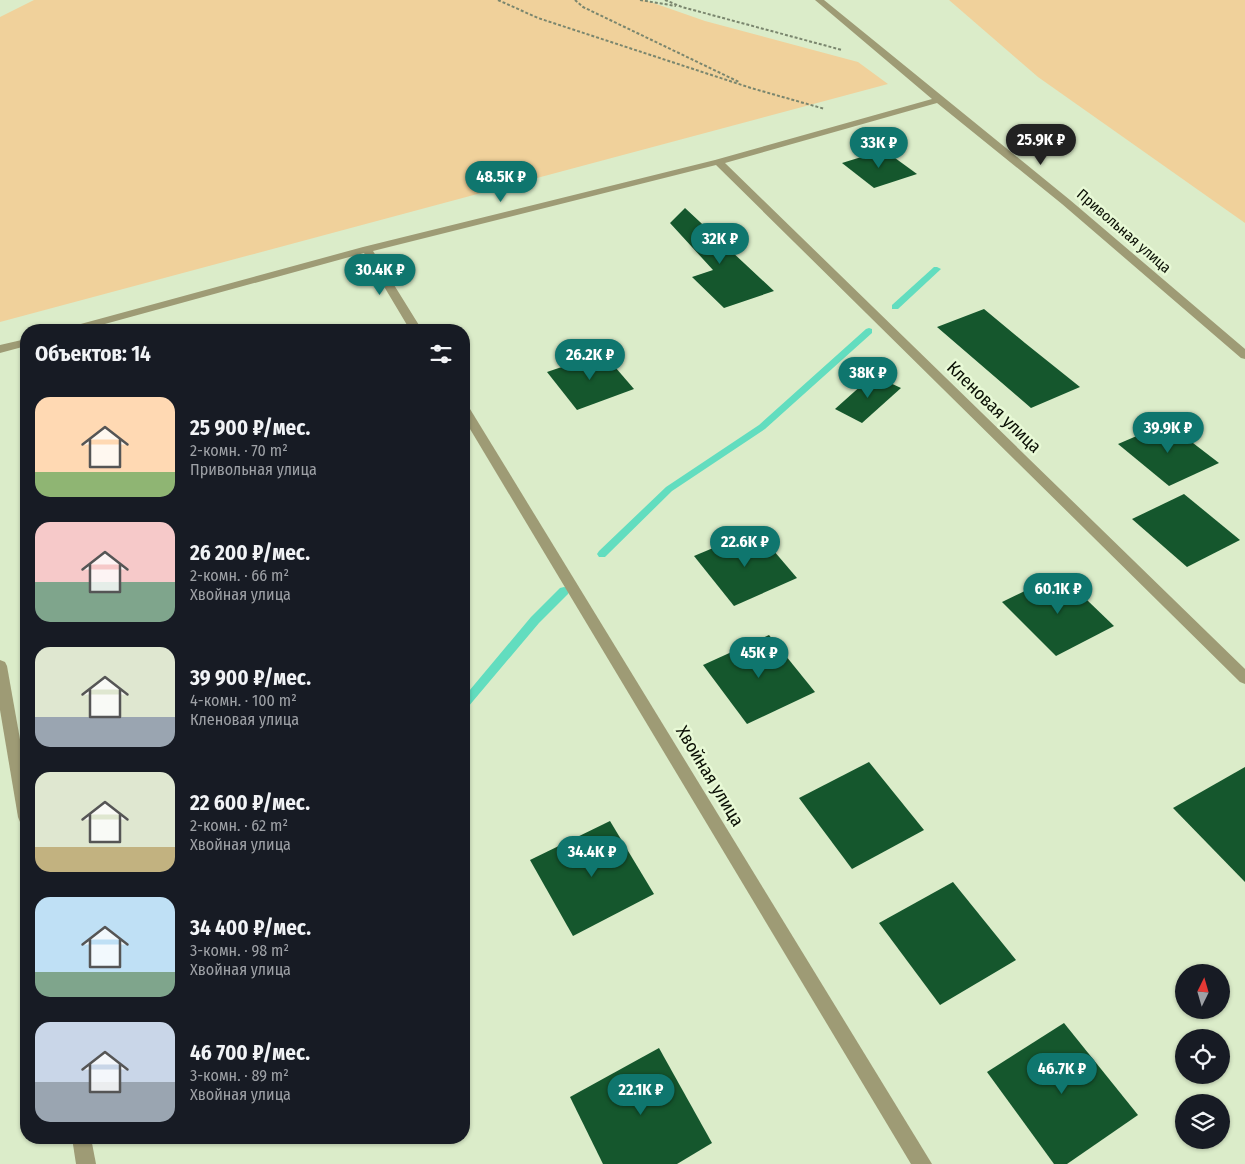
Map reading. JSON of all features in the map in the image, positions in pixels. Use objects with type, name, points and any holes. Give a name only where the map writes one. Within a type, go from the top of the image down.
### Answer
[{"type":"street","name":"Привольная улица","points":[[818,0],[938,100],[1066,202],[1245,355]]},
{"type":"street","points":[[92,324],[367,249],[718,162],[938,100]]},
{"type":"street","name":"Кленовая улица","points":[[718,162],[1245,678]]},
{"type":"street","points":[[367,249],[412,324]]},
{"type":"street","points":[[0,349],[20,344]]},
{"type":"street","name":"Хвойная улица","points":[[470,419],[922,1164]]},
{"type":"street","points":[[0,666],[20,782]]},
{"type":"street","points":[[83,1144],[86,1164]]},
{"type":"path","points":[[498,0],[538,18],[751,88],[826,109]]},
{"type":"path","points":[[575,0],[583,6],[751,88]]},
{"type":"path","points":[[640,0],[682,7],[850,51]]},
{"type":"path","points":[[665,0],[682,7]]},
{"type":"shaded area","points":[[34,0],[645,0],[705,21],[858,62],[888,84],[0,322],[0,17]]},
{"type":"shaded area","points":[[949,0],[1245,0],[1245,223],[1038,77]]},
{"type":"building","points":[[884,150],[917,174],[874,188],[842,163]]},
{"type":"building","points":[[685,208],[774,291],[724,308],[692,277],[713,270],[670,223]]},
{"type":"building","points":[[984,309],[1080,387],[1031,408],[937,327]]},
{"type":"building","points":[[603,353],[634,389],[577,410],[547,372]]},
{"type":"building","points":[[873,375],[901,388],[862,423],[835,409]]},
{"type":"building","points":[[1167,423],[1219,463],[1169,486],[1118,444]]},
{"type":"building","points":[[1184,494],[1240,540],[1187,567],[1132,519]]},
{"type":"building","points":[[756,530],[797,578],[734,606],[694,556]]},
{"type":"building","points":[[1060,574],[1114,626],[1056,656],[1002,602]]},
{"type":"building","points":[[769,635],[815,692],[747,724],[703,665]]},
{"type":"building","points":[[869,762],[924,830],[852,869],[799,798]]},
{"type":"building","points":[[1245,767],[1245,882],[1173,808]]},
{"type":"building","points":[[610,821],[654,894],[573,936],[530,860]]},
{"type":"building","points":[[953,882],[1016,960],[940,1005],[879,923]]},
{"type":"building","points":[[1064,1023],[1138,1115],[1067,1164],[1054,1164],[987,1072]]},
{"type":"building","points":[[659,1048],[712,1143],[677,1164],[603,1164],[570,1097]]},
{"type":"waterway","points":[[895,307],[937,269]]},
{"type":"waterway","points":[[602,554],[669,489],[762,427],[869,331]]},
{"type":"waterway","points":[[470,697],[535,620],[564,591]]}]
